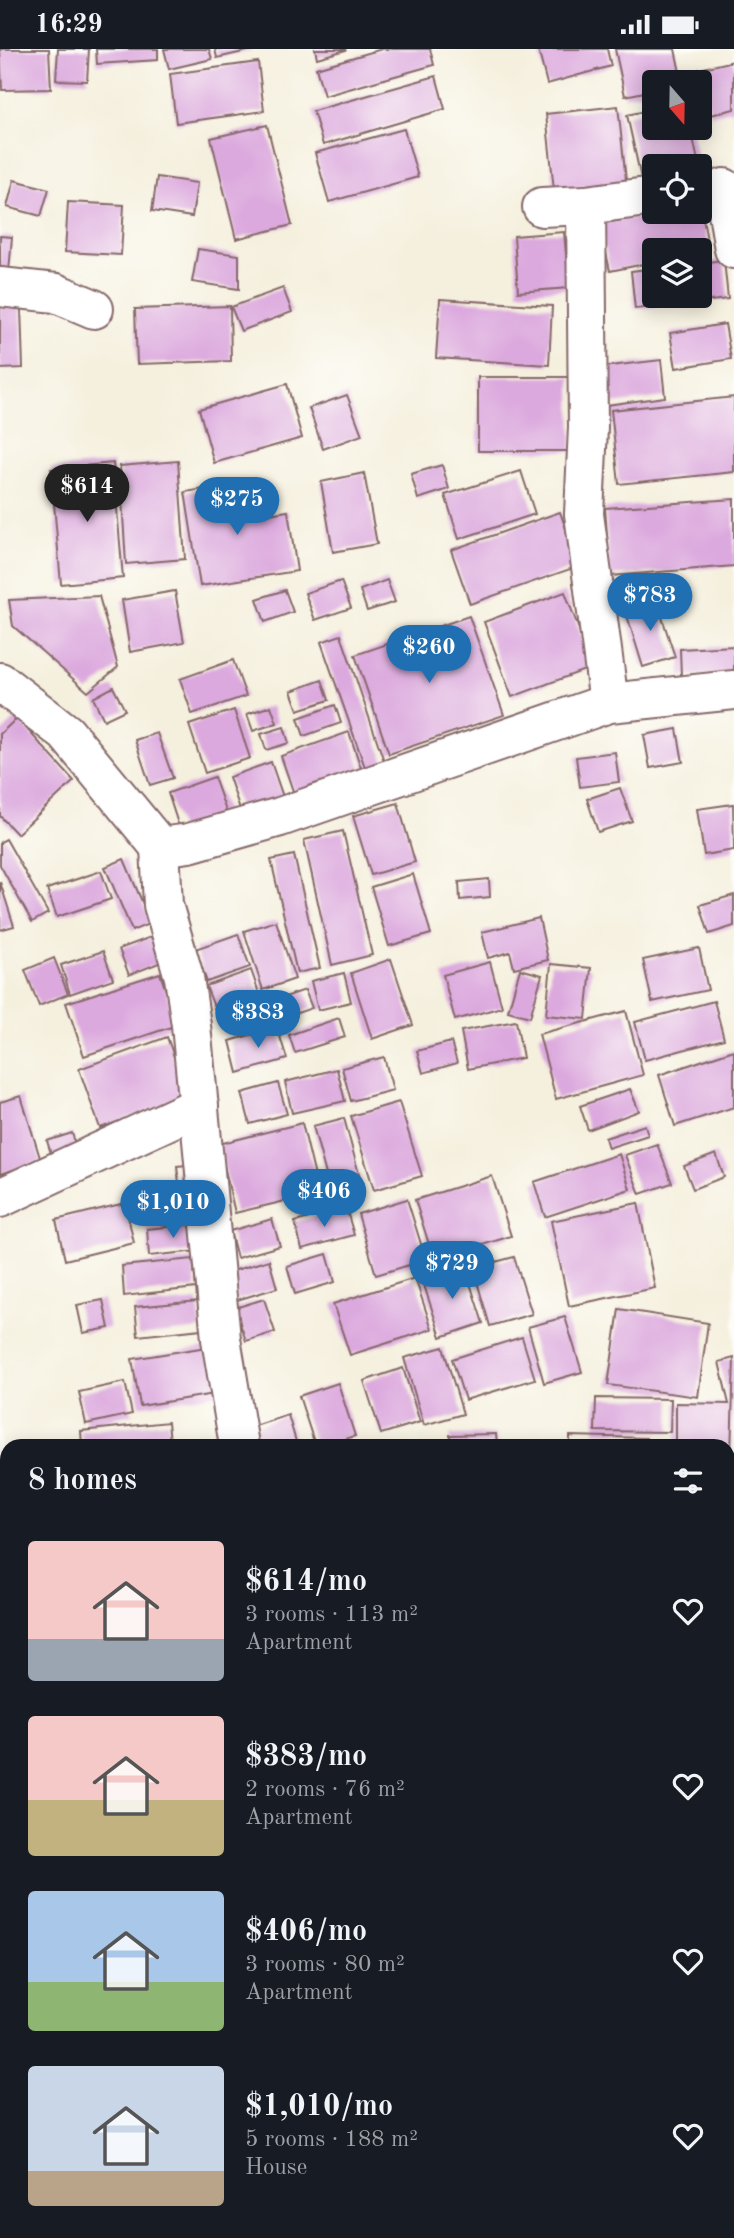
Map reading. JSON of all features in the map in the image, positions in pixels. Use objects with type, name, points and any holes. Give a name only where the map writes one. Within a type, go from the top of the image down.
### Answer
[{"type":"street","points":[[719,188],[734,249]]},
{"type":"street","points":[[542,207],[642,198]]},
{"type":"street","points":[[586,205],[588,427],[584,514],[609,703]]},
{"type":"street","points":[[0,287],[56,293],[94,309]]},
{"type":"street","points":[[0,682],[66,733],[160,847],[163,905],[184,977],[222,1339],[238,1439]]},
{"type":"street","points":[[160,847],[189,842],[280,817],[609,703],[734,690]]},
{"type":"street","points":[[0,1198],[199,1106]]},
{"type":"building","points":[[0,49],[49,49],[51,89],[2,90]]},
{"type":"building","points":[[58,49],[89,49],[87,81],[56,80]]},
{"type":"building","points":[[96,49],[158,49],[158,60],[97,64]]},
{"type":"building","points":[[164,49],[209,49],[212,59],[169,69]]},
{"type":"building","points":[[215,49],[252,49],[252,50],[217,58]]},
{"type":"building","points":[[315,49],[346,49],[346,50],[317,58]]},
{"type":"building","points":[[382,49],[430,49],[434,65],[324,96],[316,68]]},
{"type":"building","points":[[538,49],[607,49],[611,66],[547,84]]},
{"type":"building","points":[[615,49],[675,49],[679,70],[642,70],[642,92],[625,96]]},
{"type":"building","points":[[734,61],[734,109],[712,115],[712,70],[699,69]]},
{"type":"building","points":[[258,62],[264,111],[176,123],[170,74]]},
{"type":"building","points":[[436,76],[445,109],[323,145],[313,111]]},
{"type":"building","points":[[618,106],[626,181],[554,190],[546,114]]},
{"type":"building","points":[[642,112],[642,140],[694,140],[696,154],[642,154],[642,183],[627,115]]},
{"type":"building","points":[[267,125],[292,225],[236,239],[211,138]]},
{"type":"building","points":[[404,129],[418,177],[329,202],[315,153]]},
{"type":"building","points":[[157,177],[197,183],[192,217],[152,211]]},
{"type":"building","points":[[14,180],[49,189],[41,216],[7,207]]},
{"type":"building","points":[[68,202],[124,205],[121,255],[65,252]]},
{"type":"building","points":[[642,216],[642,224],[704,224],[707,238],[642,238],[642,264],[610,271],[600,224]]},
{"type":"building","points":[[564,232],[569,288],[518,292],[514,236]]},
{"type":"building","points":[[0,236],[12,237],[9,272],[0,272]]},
{"type":"building","points":[[198,249],[239,255],[239,289],[192,282]]},
{"type":"building","points":[[724,260],[728,299],[712,301],[712,262]]},
{"type":"building","points":[[642,270],[642,308],[644,308],[635,309],[631,271]]},
{"type":"building","points":[[283,288],[292,312],[241,331],[231,307]]},
{"type":"building","points":[[440,299],[552,306],[549,365],[436,358]]},
{"type":"building","points":[[230,306],[231,361],[137,364],[135,309]]},
{"type":"building","points":[[0,307],[21,307],[23,368],[0,369]]},
{"type":"building","points":[[725,324],[731,359],[676,368],[670,333]]},
{"type":"building","points":[[661,360],[665,397],[606,405],[602,367]]},
{"type":"building","points":[[478,377],[571,377],[572,451],[478,451]]},
{"type":"building","points":[[287,384],[302,438],[214,463],[199,409]]},
{"type":"building","points":[[347,395],[362,435],[323,449],[309,408]]},
{"type":"building","points":[[734,397],[734,472],[619,484],[611,410]]},
{"type":"building","points":[[178,461],[185,559],[126,564],[120,466]]},
{"type":"building","points":[[113,463],[123,578],[61,584],[51,469]]},
{"type":"building","points":[[442,465],[449,489],[418,499],[411,474]]},
{"type":"building","points":[[521,471],[535,514],[459,539],[445,495]]},
{"type":"building","points":[[364,473],[377,544],[333,552],[321,482]]},
{"type":"building","points":[[243,483],[249,517],[288,511],[297,571],[200,586],[185,492]]},
{"type":"building","points":[[734,499],[734,566],[610,576],[605,508]]},
{"type":"building","points":[[560,512],[579,566],[470,604],[451,550]]},
{"type":"building","points":[[387,580],[395,602],[367,611],[360,590]]},
{"type":"building","points":[[341,581],[351,608],[315,620],[305,593]]},
{"type":"building","points":[[285,590],[293,612],[265,622],[257,599]]},
{"type":"building","points":[[175,591],[184,642],[130,652],[122,600]]},
{"type":"building","points":[[565,592],[593,667],[512,697],[484,622]]},
{"type":"building","points":[[99,596],[118,667],[88,692],[13,626],[9,600]]},
{"type":"building","points":[[656,599],[675,657],[643,667],[625,609]]},
{"type":"building","points":[[469,616],[504,715],[389,754],[355,655]]},
{"type":"building","points":[[341,635],[385,764],[366,770],[321,642]]},
{"type":"building","points":[[734,646],[734,674],[681,676],[680,649]]},
{"type":"building","points":[[233,660],[246,696],[192,714],[180,679]]},
{"type":"building","points":[[322,680],[329,700],[298,710],[291,691]]},
{"type":"building","points":[[113,687],[125,710],[104,720],[93,698]]},
{"type":"building","points":[[335,705],[341,723],[304,736],[298,718]]},
{"type":"building","points":[[271,706],[277,723],[253,731],[247,714]]},
{"type":"building","points":[[234,710],[250,758],[205,773],[189,725]]},
{"type":"building","points":[[17,718],[74,781],[17,834],[0,816],[0,734]]},
{"type":"building","points":[[284,727],[289,743],[266,750],[261,734]]},
{"type":"building","points":[[677,729],[683,762],[650,768],[644,735]]},
{"type":"building","points":[[349,732],[363,774],[295,797],[281,756]]},
{"type":"building","points":[[157,733],[173,778],[150,785],[135,740]]},
{"type":"building","points":[[615,752],[619,782],[580,787],[576,757]]},
{"type":"building","points":[[271,762],[283,797],[241,812],[229,777]]},
{"type":"building","points":[[214,777],[227,814],[180,830],[168,793]]},
{"type":"building","points":[[620,788],[632,821],[598,832],[587,799]]},
{"type":"building","points":[[398,803],[415,862],[371,875],[353,816]]},
{"type":"building","points":[[733,804],[734,850],[704,855],[697,809]]},
{"type":"building","points":[[343,831],[372,955],[332,965],[304,840]]},
{"type":"building","points":[[6,839],[48,913],[32,922],[0,865],[0,842]]},
{"type":"building","points":[[294,855],[320,968],[297,973],[271,860]]},
{"type":"building","points":[[124,859],[151,923],[132,931],[105,867]]},
{"type":"building","points":[[101,871],[111,899],[57,917],[47,889]]},
{"type":"building","points":[[413,874],[431,934],[389,946],[371,887]]},
{"type":"building","points":[[489,879],[490,897],[460,900],[459,882]]},
{"type":"building","points":[[0,882],[14,926],[0,930]]},
{"type":"building","points":[[734,895],[734,926],[709,934],[700,905]]},
{"type":"building","points":[[539,918],[548,960],[514,968],[510,952],[488,958],[482,932]]},
{"type":"building","points":[[276,921],[295,979],[263,990],[244,931]]},
{"type":"building","points":[[164,932],[174,957],[129,975],[119,949]]},
{"type":"building","points":[[238,934],[250,967],[207,982],[195,949]]},
{"type":"building","points":[[699,948],[708,990],[652,1002],[643,960]]},
{"type":"building","points":[[103,951],[113,979],[70,994],[61,965]]},
{"type":"building","points":[[54,958],[68,994],[39,1006],[25,970]]},
{"type":"building","points":[[391,959],[413,1025],[372,1039],[351,973]]},
{"type":"building","points":[[490,962],[502,1007],[455,1020],[443,975]]},
{"type":"building","points":[[551,964],[591,968],[586,1019],[546,1015]]},
{"type":"building","points":[[520,969],[542,975],[530,1017],[508,1011]]},
{"type":"building","points":[[251,970],[260,996],[216,1012],[206,986]]},
{"type":"building","points":[[160,973],[177,1025],[84,1056],[66,1003]]},
{"type":"building","points":[[344,973],[351,1002],[318,1010],[311,981]]},
{"type":"building","points":[[305,990],[312,1008],[265,1024],[259,1006]]},
{"type":"building","points":[[714,1001],[724,1039],[645,1060],[635,1022]]},
{"type":"building","points":[[626,1011],[643,1075],[556,1099],[539,1034]]},
{"type":"building","points":[[339,1018],[345,1037],[295,1053],[289,1035]]},
{"type":"building","points":[[516,1021],[523,1058],[468,1069],[461,1031]]},
{"type":"building","points":[[277,1027],[287,1059],[238,1073],[230,1041]]},
{"type":"building","points":[[167,1037],[188,1097],[100,1128],[79,1069]]},
{"type":"building","points":[[451,1042],[457,1063],[423,1073],[417,1051]]},
{"type":"building","points":[[734,1050],[734,1107],[675,1126],[659,1075]]},
{"type":"building","points":[[384,1057],[393,1090],[351,1101],[342,1068]]},
{"type":"building","points":[[337,1069],[345,1101],[292,1113],[285,1082]]},
{"type":"building","points":[[278,1083],[287,1114],[250,1124],[242,1093]]},
{"type":"building","points":[[630,1089],[639,1111],[588,1130],[580,1106]]},
{"type":"building","points":[[21,1096],[41,1161],[0,1174],[0,1102]]},
{"type":"building","points":[[399,1102],[422,1176],[374,1190],[351,1116]]},
{"type":"building","points":[[344,1118],[363,1189],[332,1197],[313,1126]]},
{"type":"building","points":[[302,1123],[319,1193],[235,1213],[219,1144]]},
{"type":"building","points":[[645,1125],[648,1135],[608,1148],[605,1138]]},
{"type":"building","points":[[72,1133],[80,1159],[55,1166],[47,1141]]},
{"type":"building","points":[[657,1144],[672,1183],[640,1194],[625,1155]]},
{"type":"building","points":[[619,1154],[630,1189],[545,1217],[534,1182]]},
{"type":"building","points":[[716,1154],[724,1177],[693,1189],[684,1166]]},
{"type":"building","points":[[197,1164],[202,1207],[182,1209],[177,1166]]},
{"type":"building","points":[[492,1176],[511,1236],[434,1260],[415,1200]]},
{"type":"building","points":[[407,1199],[426,1260],[376,1275],[358,1214]]},
{"type":"building","points":[[125,1203],[134,1243],[65,1260],[56,1220]]},
{"type":"building","points":[[638,1203],[655,1288],[569,1306],[551,1221]]},
{"type":"building","points":[[346,1208],[354,1235],[302,1249],[295,1222]]},
{"type":"building","points":[[272,1219],[280,1246],[237,1258],[230,1231]]},
{"type":"building","points":[[196,1224],[198,1251],[149,1256],[147,1229]]},
{"type":"building","points":[[327,1254],[335,1282],[295,1294],[287,1266]]},
{"type":"building","points":[[514,1257],[532,1314],[490,1326],[473,1268]]},
{"type":"building","points":[[193,1259],[196,1288],[124,1296],[122,1266]]},
{"type":"building","points":[[269,1260],[277,1288],[237,1300],[229,1272]]},
{"type":"building","points":[[464,1265],[483,1323],[441,1337],[422,1279]]},
{"type":"building","points":[[415,1278],[432,1329],[350,1355],[333,1304]]},
{"type":"building","points":[[264,1299],[275,1332],[246,1341],[235,1308]]},
{"type":"building","points":[[103,1300],[109,1328],[83,1333],[77,1305]]},
{"type":"building","points":[[198,1301],[201,1329],[138,1336],[135,1307]]},
{"type":"building","points":[[619,1309],[708,1323],[698,1397],[608,1385]]},
{"type":"building","points":[[565,1317],[582,1372],[544,1383],[528,1327]]},
{"type":"building","points":[[522,1337],[535,1379],[465,1400],[452,1359]]},
{"type":"building","points":[[213,1346],[221,1393],[140,1406],[132,1359]]},
{"type":"building","points":[[443,1347],[463,1414],[424,1425],[404,1358]]},
{"type":"building","points":[[734,1358],[731,1439],[676,1439],[676,1403],[729,1404],[719,1362]]},
{"type":"building","points":[[403,1368],[420,1422],[381,1434],[364,1381]]},
{"type":"building","points":[[125,1382],[132,1414],[86,1424],[79,1392]]},
{"type":"building","points":[[338,1383],[355,1436],[345,1439],[313,1439],[299,1396]]},
{"type":"building","points":[[596,1398],[671,1399],[670,1432],[595,1431]]},
{"type":"building","points":[[288,1415],[295,1439],[253,1439],[249,1428]]},
{"type":"building","points":[[168,1422],[170,1439],[82,1439],[81,1431]]},
{"type":"building","points":[[496,1434],[496,1439],[450,1439],[450,1435]]},
{"type":"building","points":[[570,1436],[646,1438],[646,1439],[570,1439]]}]
